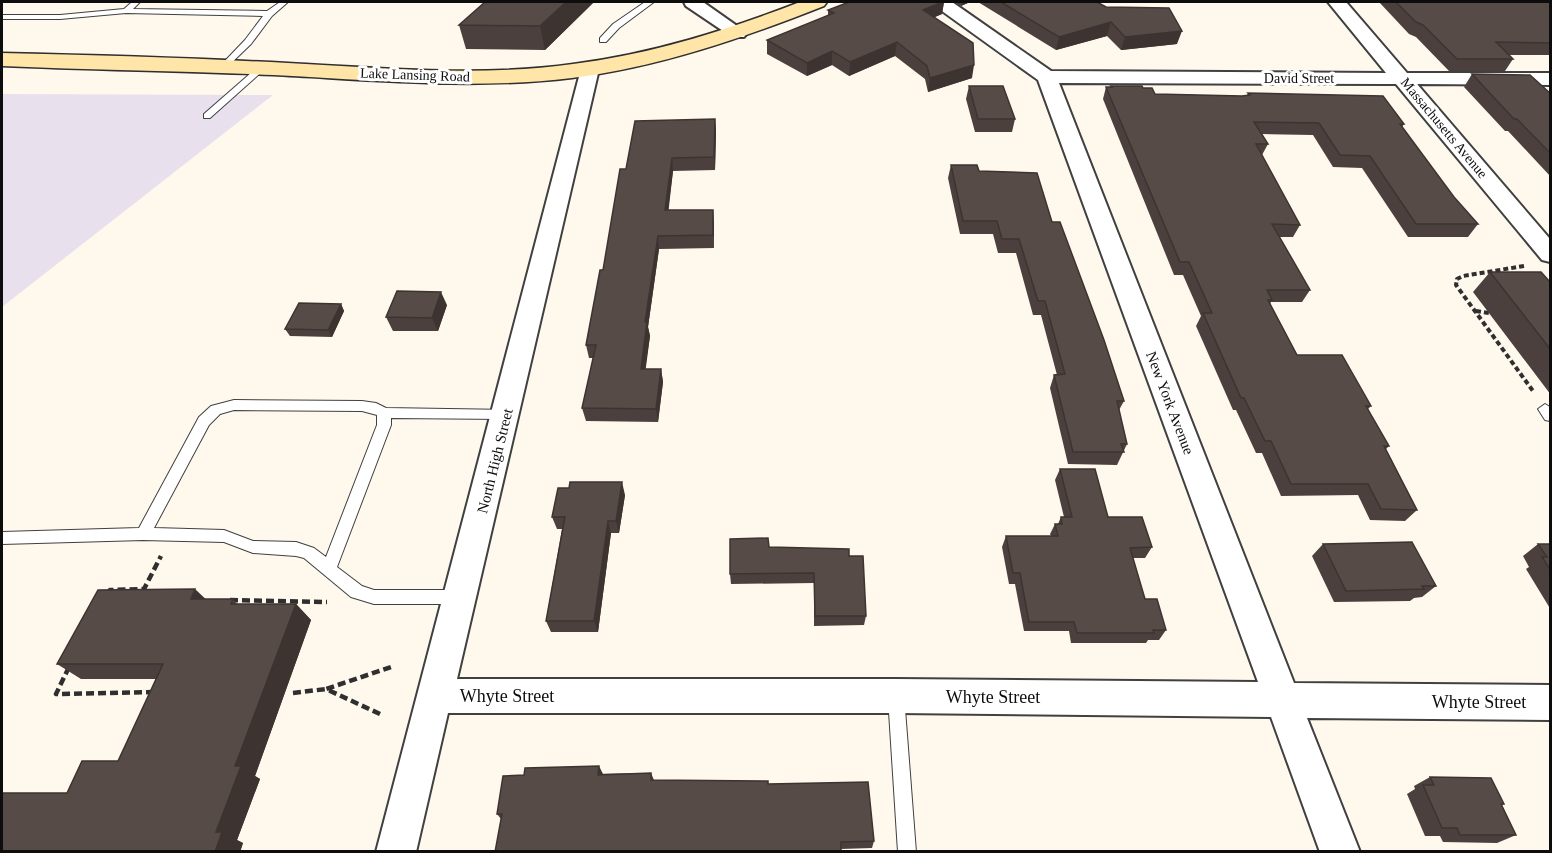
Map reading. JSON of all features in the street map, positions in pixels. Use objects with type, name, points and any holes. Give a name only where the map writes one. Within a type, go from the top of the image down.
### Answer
[{"type":"main road","name":"Lake Lansing Road","points":[[2,60],[224,66],[460,78],[541,74],[590,69],[675,52],[738,33],[817,2]]},
{"type":"street","points":[[692,2],[738,33]]},
{"type":"street","points":[[941,2],[1047,77]]},
{"type":"street","name":"Massachusetts Avenue","points":[[1337,2],[1551,254]]},
{"type":"street","name":"North High Street","points":[[396,852],[590,69]]},
{"type":"street","name":"David Street","points":[[1047,77],[1551,79]]},
{"type":"street","name":"New York Avenue","points":[[1047,77],[1340,852]]},
{"type":"street","name":"Whyte Street","points":[[436,696],[896,696],[1551,703]]},
{"type":"lane","points":[[126,11],[136,2]]},
{"type":"lane","points":[[224,66],[248,42],[268,14],[284,2]]},
{"type":"lane","points":[[603,40],[616,26],[650,2]]},
{"type":"lane","points":[[2,17],[60,16],[126,11],[268,14]]},
{"type":"lane","points":[[207,116],[262,68]]},
{"type":"lane","points":[[143,534],[204,421],[216,410],[234,405],[362,406],[376,408],[384,414],[506,414]]},
{"type":"lane","points":[[329,568],[384,425],[384,414]]},
{"type":"lane","points":[[2,538],[143,534],[224,536],[253,547],[296,549],[309,553],[357,592],[374,597],[460,597]]},
{"type":"lane","points":[[896,696],[907,852]]},
{"type":"path","points":[[1532,264],[1456,279],[1456,285],[1548,412]]},
{"type":"path","points":[[1475,311],[1489,313]]},
{"type":"path","points":[[104,600],[110,590],[144,589],[172,534]]},
{"type":"path","points":[[223,600],[325,601],[334,608]]},
{"type":"path","points":[[72,662],[56,694],[162,692]]},
{"type":"path","points":[[293,693],[326,689],[394,666]]},
{"type":"path","points":[[326,689],[380,714]]},
{"type":"shaded area","points":[[2,94],[273,95],[2,307]]},
{"type":"building","points":[[485,2],[566,2],[540,26],[459,25]]},
{"type":"building","points":[[849,2],[943,2],[923,10],[973,43],[974,65],[930,78],[927,66],[897,42],[850,62],[832,51],[807,63],[767,40],[834,13],[828,10]]},
{"type":"building","points":[[1001,2],[1097,2],[1106,7],[1169,8],[1182,31],[1125,37],[1111,22],[1059,37]]},
{"type":"building","points":[[1396,2],[1551,2],[1551,43],[1496,42],[1513,59],[1457,59]]},
{"type":"building","points":[[1472,74],[1530,75],[1551,94],[1551,154],[1517,119],[1514,119]]},
{"type":"building","points":[[969,86],[1003,86],[1015,119],[978,119]]},
{"type":"building","points":[[1142,86],[1152,88],[1155,94],[1242,96],[1250,95],[1248,93],[1383,96],[1404,124],[1400,124],[1454,197],[1478,224],[1416,224],[1370,156],[1340,155],[1319,123],[1254,122],[1268,144],[1256,144],[1300,225],[1272,224],[1310,290],[1267,290],[1272,300],[1268,300],[1297,355],[1342,355],[1371,406],[1366,406],[1389,446],[1384,446],[1417,510],[1381,509],[1368,484],[1291,484],[1271,441],[1265,441],[1244,398],[1241,398],[1203,313],[1212,313],[1189,262],[1180,262],[1106,87]]},
{"type":"building","points":[[715,119],[714,157],[672,158],[665,210],[713,210],[713,235],[658,236],[645,322],[647,322],[641,369],[661,369],[656,409],[582,408],[596,345],[586,345],[600,270],[603,270],[620,169],[626,169],[635,121]]},
{"type":"building","points":[[951,165],[977,165],[979,171],[1037,173],[1052,222],[1060,222],[1124,401],[1117,401],[1127,444],[1121,444],[1124,452],[1073,452],[1054,375],[1065,374],[1045,301],[1038,301],[1019,239],[1002,239],[997,221],[963,221]]},
{"type":"building","points":[[1490,272],[1541,272],[1551,283],[1551,350]]},
{"type":"building","points":[[397,291],[441,292],[432,318],[386,317]]},
{"type":"building","points":[[299,303],[341,304],[328,330],[285,329]]},
{"type":"building","points":[[1060,469],[1095,469],[1108,517],[1142,517],[1152,547],[1130,548],[1145,599],[1157,599],[1166,630],[1153,630],[1154,633],[1077,633],[1074,622],[1029,622],[1020,573],[1013,573],[1006,536],[1058,536],[1055,524],[1062,524],[1061,517],[1072,517]]},
{"type":"building","points":[[570,482],[622,482],[616,521],[608,521],[594,621],[546,621],[565,517],[552,517],[558,488],[569,488]]},
{"type":"building","points":[[768,538],[769,547],[849,549],[849,556],[863,556],[866,616],[815,616],[814,573],[730,574],[730,539]]},
{"type":"building","points":[[1412,542],[1436,586],[1422,586],[1424,589],[1346,591],[1323,544]]},
{"type":"building","points":[[1538,544],[1551,544],[1551,571],[1542,557],[1547,557]]},
{"type":"building","points":[[195,589],[191,599],[233,599],[231,604],[296,604],[235,766],[241,766],[216,832],[222,832],[215,852],[2,852],[2,793],[67,793],[82,761],[118,761],[163,664],[57,664],[98,590]]},
{"type":"building","points":[[599,766],[598,775],[651,773],[651,780],[768,781],[768,784],[868,782],[874,841],[841,842],[841,852],[495,852],[502,814],[497,814],[503,776],[524,775],[525,768]]},
{"type":"building","points":[[1430,777],[1491,778],[1516,835],[1460,835],[1457,828],[1442,828],[1423,785],[1434,785]]}]
